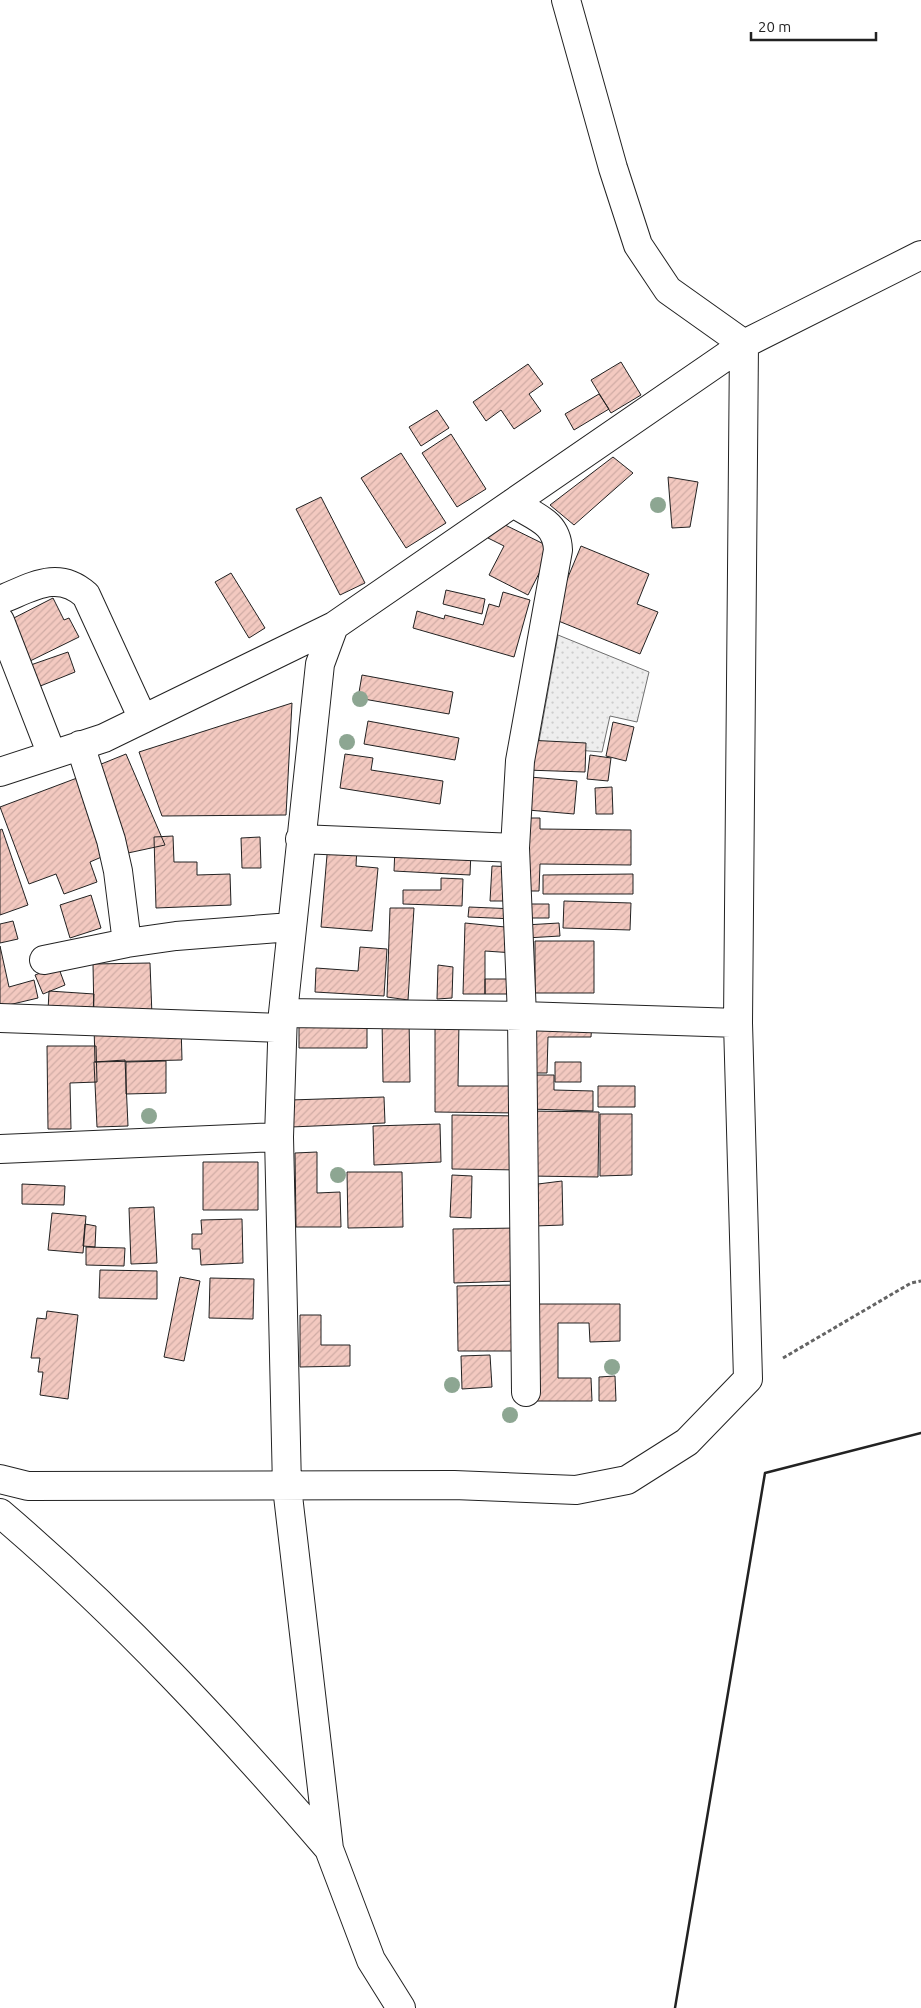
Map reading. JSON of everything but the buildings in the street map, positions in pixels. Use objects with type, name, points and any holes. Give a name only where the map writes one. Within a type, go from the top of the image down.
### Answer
[{"type":"street","points":[[566,0],[613,168],[638,245],[668,290],[744,344]]},
{"type":"street","points":[[0,772],[104,738],[334,626],[744,344],[921,255]]},
{"type":"street","points":[[0,1479],[28,1486],[288,1487],[454,1485],[576,1490],[627,1480],[687,1442],[748,1379],[738,1023],[744,344]]},
{"type":"street","points":[[513,503],[553,528],[558,536],[558,550],[520,760],[515,848],[522,1016],[526,1392]]},
{"type":"street","points":[[0,600],[42,584],[58,582],[74,585],[86,596],[142,719]]},
{"type":"street","points":[[0,621],[52,755]]},
{"type":"street","points":[[334,626],[320,664],[300,839],[283,1021],[279,1137],[288,1487],[329,1849],[371,1960],[401,2008]]},
{"type":"street","points":[[80,745],[111,840],[127,943]]},
{"type":"street","points":[[300,839],[515,848]]},
{"type":"street","points":[[44,960],[127,943],[176,936],[291,927]]},
{"type":"street","points":[[0,1018],[283,1021],[522,1016],[738,1023]]},
{"type":"street","points":[[0,1149],[279,1137]]},
{"type":"street","points":[[0,1513],[48,1554],[147,1648],[241,1746],[329,1849]]},
{"type":"path","points":[[748,1379],[910,1283],[921,1281]]},
{"type":"shaded area","points":[[558,635],[649,672],[637,722],[610,716],[602,752],[538,747]]},
{"type":"wall","points":[[675,2008],[765,1473],[921,1433]]}]
